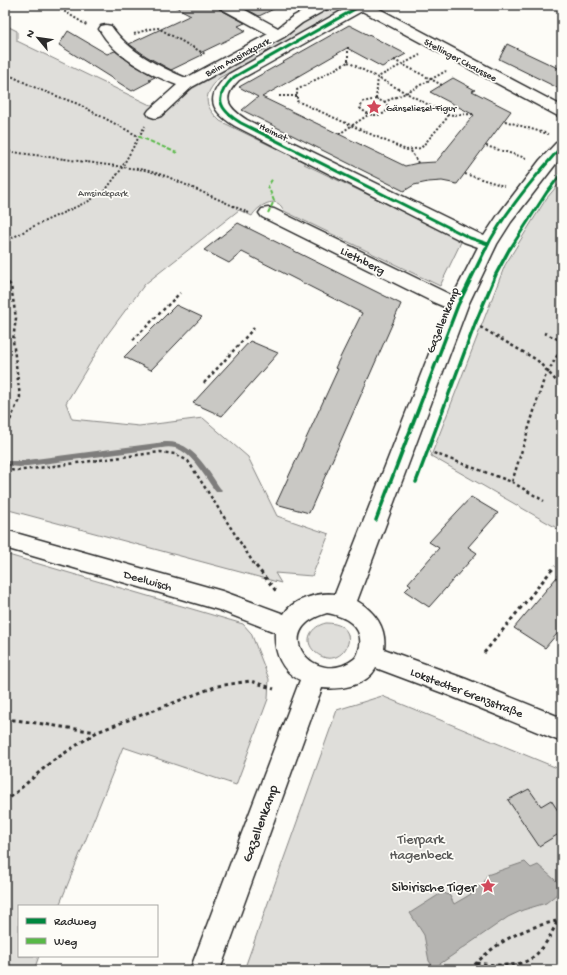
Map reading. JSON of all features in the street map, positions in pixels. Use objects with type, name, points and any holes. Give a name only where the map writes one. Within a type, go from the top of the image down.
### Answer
[{"type":"street","points":[[225,5],[279,34]]},
{"type":"street","name":"Beim Amsinckpark","points":[[155,113],[187,84],[279,34],[297,20],[324,5]]},
{"type":"street","name":"Stellinger Chaussee","points":[[362,5],[562,112]]},
{"type":"street","name":"Heimat","points":[[362,5],[234,77],[225,84],[221,91],[219,98],[220,105],[231,118],[470,238],[488,244]]},
{"type":"street","points":[[107,33],[113,42],[155,70],[187,84]]},
{"type":"street","name":"Gazellenkamp","points":[[343,605],[458,305],[488,244],[504,219],[546,164],[556,140]]},
{"type":"street","name":"Liethberg","points":[[268,213],[440,298],[458,305]]},
{"type":"street","name":"Deelwisch","points":[[5,539],[222,601],[288,626]]},
{"type":"street","points":[[327,603],[343,605],[358,613],[369,625],[374,640],[371,655],[365,664],[348,676],[336,678],[314,676],[299,668],[289,655],[286,640],[288,626],[298,614],[311,606],[327,603]]},
{"type":"street","name":"Lokstedter Grenzstraße","points":[[371,655],[457,687],[562,730]]},
{"type":"street","name":"Gazellenkamp","points":[[205,970],[314,676]]},
{"type":"path","points":[[54,5],[88,26],[107,33],[127,35],[158,28],[223,64]]},
{"type":"path","points":[[378,77],[437,46]]},
{"type":"path","points":[[348,47],[348,62]]},
{"type":"path","points":[[394,60],[442,85]]},
{"type":"path","points":[[384,102],[406,93],[464,60]]},
{"type":"path","points":[[348,62],[447,115],[475,114]]},
{"type":"path","points":[[348,62],[297,90],[297,101],[400,149],[411,151],[421,148],[447,118],[447,115]]},
{"type":"path","points":[[5,73],[38,89],[78,104],[138,136]]},
{"type":"path","points":[[376,99],[378,77]]},
{"type":"path","points":[[279,96],[297,96]]},
{"type":"path","points":[[376,99],[384,102],[389,107],[388,111],[379,115],[369,114],[362,110],[361,105],[366,100],[376,99]]},
{"type":"path","points":[[5,242],[23,230],[92,201],[111,184],[123,166],[138,136],[155,113]]},
{"type":"path","points":[[339,134],[369,114]]},
{"type":"path","points":[[504,121],[556,140]]},
{"type":"path","points":[[486,146],[526,158]]},
{"type":"path","points":[[5,151],[123,166],[166,176],[253,215],[268,213]]},
{"type":"path","points":[[411,151],[418,163]]},
{"type":"path","points":[[465,174],[505,186]]},
{"type":"path","points":[[5,278],[11,286],[16,318],[13,340],[20,397],[5,432]]},
{"type":"path","points":[[133,340],[180,293]]},
{"type":"path","points":[[475,324],[537,360],[562,387]]},
{"type":"path","points":[[204,383],[254,328]]},
{"type":"path","points":[[544,333],[562,341]]},
{"type":"path","points":[[512,482],[544,379],[562,347]]},
{"type":"path","points":[[428,451],[512,482],[544,501]]},
{"type":"path","points":[[5,469],[16,471],[160,452],[170,452],[181,455],[188,461],[261,574],[276,591]]},
{"type":"path","points":[[484,653],[555,566]]},
{"type":"path","points":[[5,802],[51,762],[97,732],[217,686],[251,681],[274,690]]},
{"type":"path","points":[[5,720],[16,720],[97,732]]},
{"type":"path","points":[[475,963],[515,967],[528,962],[543,951],[560,920]]},
{"type":"path","points":[[470,970],[475,963],[492,948],[525,929],[546,922],[560,920]]},
{"type":"green space","name":"Amsinckpark","points":[[331,7],[341,12],[219,78],[210,90],[207,100],[208,105],[210,110],[220,121],[304,162],[304,164],[462,240],[440,286],[284,211],[278,203],[274,202],[265,204],[252,216],[239,210],[145,284],[107,335],[66,403],[72,419],[139,426],[203,418],[248,457],[277,516],[329,534],[312,576],[275,573],[281,583],[5,509],[5,25],[17,31],[17,41],[148,104],[168,109],[188,91],[286,36],[303,23]]},
{"type":"green space","points":[[562,180],[562,531],[431,456],[505,265],[546,199]]},
{"type":"green space","points":[[5,554],[243,624],[251,633],[269,679],[268,699],[236,785],[123,747],[59,905],[18,905],[18,957],[39,957],[34,970],[5,970]]},
{"type":"green space","points":[[326,623],[339,625],[346,631],[349,639],[347,646],[342,653],[334,658],[325,658],[315,652],[309,643],[310,634],[313,630]]},
{"type":"green space","name":"Tierpark Hagenbeck","points":[[382,696],[562,770],[562,970],[244,970],[337,710]]},
{"type":"shaded area","points":[[525,862],[531,868],[538,865],[562,886],[562,890],[546,903],[523,910],[508,917],[434,968],[429,961],[424,935],[410,913],[443,892],[450,896],[454,904],[471,894],[474,886],[483,886],[487,875]]},
{"type":"building","points":[[172,5],[217,5],[219,9],[245,23],[238,26],[246,31],[200,53],[202,55],[171,70],[146,56],[129,44],[191,15]]},
{"type":"building","points":[[239,5],[282,5],[259,16]]},
{"type":"building","points":[[349,25],[406,54],[382,67],[347,48],[262,97],[405,166],[418,163],[436,162],[474,115],[430,92],[453,78],[475,90],[472,91],[511,111],[457,184],[442,181],[428,182],[414,185],[404,191],[242,110],[258,97],[239,87]]},
{"type":"building","points":[[68,31],[107,54],[115,51],[132,64],[155,77],[149,80],[151,81],[132,91],[59,45]]},
{"type":"building","points":[[507,44],[562,70],[562,90],[499,59]]},
{"type":"building","points":[[238,223],[401,304],[309,513],[276,504],[338,369],[335,368],[362,313],[242,252],[229,263],[204,250]]},
{"type":"building","points":[[176,305],[202,317],[151,370],[124,357]]},
{"type":"building","points":[[250,341],[278,353],[222,416],[193,403]]},
{"type":"building","points":[[471,497],[498,513],[468,547],[477,553],[429,607],[405,591],[411,585],[408,583],[439,548],[429,542]]},
{"type":"building","points":[[562,571],[562,628],[545,648],[514,628]]},
{"type":"building","points":[[529,789],[541,806],[551,800],[562,817],[562,832],[539,846],[508,800]]},
{"type":"waterway","points":[[8,463],[20,464],[162,445],[173,445],[181,447],[187,451],[204,470],[218,490]]},
{"type":"marked path","points":[[138,136],[177,153]]},
{"type":"marked path","points":[[268,213],[274,201],[268,186],[273,178]]},
{"type":"cycle path","points":[[362,5],[234,77],[222,90],[220,102],[223,108],[227,113],[241,123],[470,238],[488,244]]},
{"type":"cycle path","points":[[376,520],[458,305],[488,244],[504,219],[546,164],[562,146]]},
{"type":"cycle path","points":[[416,482],[475,324],[496,274],[506,254],[547,192],[562,173]]},
{"type":"place","name":"Gänseliesel-Figur","points":[[374,107]]},
{"type":"place","name":"Sibirische Tiger","points":[[488,886]]}]
